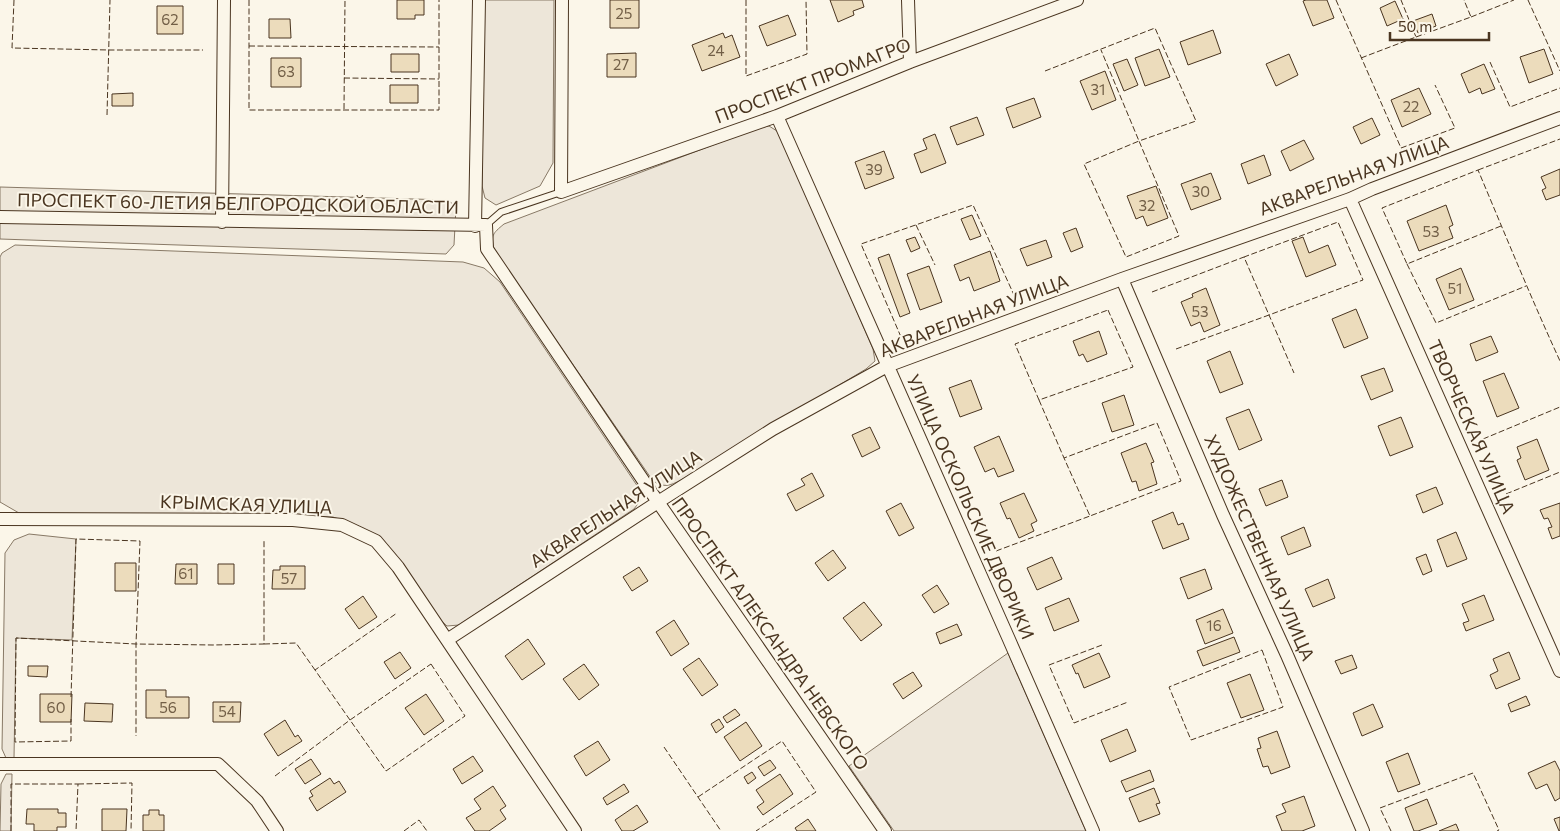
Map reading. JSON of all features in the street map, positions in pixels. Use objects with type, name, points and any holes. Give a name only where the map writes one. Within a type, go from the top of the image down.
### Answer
[{"type":"street","points":[[222,222],[224,0]]},
{"type":"street","name":"ПРОСПЕКТ АЛЕКСАНДРА НЕВСКОГО","points":[[479,0],[481,226],[487,250],[885,831]]},
{"type":"street","points":[[561,192],[562,0]]},
{"type":"street","points":[[908,0],[910,62]]},
{"type":"street","name":"ПРОСПЕКТ ПРОМАГРО","points":[[561,192],[777,116],[910,62],[1077,0]]},
{"type":"street","name":"УЛИЦА ОСКОЛЬСКИЕ ДВОРИКИ","points":[[777,116],[1093,831]]},
{"type":"street","name":"АКВАРЕЛЬНАЯ УЛИЦА","points":[[446,640],[773,429],[887,366],[1122,279],[1350,198],[1560,118]]},
{"type":"street","name":"ТВОРЧЕСКАЯ УЛИЦА","points":[[1350,198],[1560,671]]},
{"type":"street","name":"ПРОСПЕКТ 60-ЛЕТИЯ БЕЛГОРОДСКОЙ ОБЛАСТИ","points":[[0,217],[481,226]]},
{"type":"street","name":"ХУДОЖЕСТВЕННАЯ УЛИЦА","points":[[1122,279],[1223,515],[1287,655],[1363,831]]},
{"type":"street","name":"КРЫМСКАЯ УЛИЦА","points":[[0,519],[293,520],[342,525],[376,541],[398,567],[575,831]]},
{"type":"street","points":[[0,764],[218,764],[257,801],[277,831]]},
{"type":"lane","points":[[481,226],[501,212],[561,192]]},
{"type":"shaded area","points":[[484,0],[554,0],[553,163],[540,186],[496,205],[485,198],[482,186]]},
{"type":"shaded area","points":[[769,126],[777,131],[783,141],[873,349],[875,361],[866,369],[681,480],[670,485],[661,485],[653,481],[494,250],[493,235],[504,224],[758,128]]},
{"type":"shaded area","points":[[0,187],[448,200],[456,207],[454,245],[446,254],[0,239]]},
{"type":"shaded area","points":[[15,245],[463,262],[484,268],[500,282],[638,487],[640,501],[634,509],[459,625],[447,626],[437,617],[385,543],[363,528],[333,517],[19,513],[0,502],[0,257],[2,253]]},
{"type":"shaded area","points":[[29,534],[76,539],[72,640],[16,638],[14,758],[6,758],[2,749],[5,553],[14,540]]},
{"type":"shaded area","points":[[1008,653],[1086,831],[894,831],[849,766]]},
{"type":"shaded area","points":[[6,774],[12,774],[11,831],[0,831],[1,784]]},
{"type":"building","points":[[397,0],[424,0],[424,15],[415,15],[415,19],[397,19]]},
{"type":"building","points":[[610,0],[639,0],[639,28],[610,28]]},
{"type":"building","points":[[830,0],[862,0],[864,7],[853,11],[854,15],[838,22]]},
{"type":"building","points":[[1327,0],[1334,18],[1313,26],[1303,1]]},
{"type":"building","points":[[1395,1],[1403,19],[1387,26],[1380,8]]},
{"type":"building","points":[[157,6],[183,6],[183,34],[157,34]]},
{"type":"building","points":[[1432,14],[1436,26],[1418,33],[1413,21]]},
{"type":"building","points":[[788,15],[796,35],[767,46],[759,26]]},
{"type":"building","points":[[269,19],[290,19],[291,38],[269,38]]},
{"type":"building","points":[[1213,30],[1221,53],[1188,65],[1180,42]]},
{"type":"building","points":[[723,33],[725,38],[732,35],[740,57],[702,71],[692,45]]},
{"type":"building","points":[[1159,49],[1170,77],[1145,86],[1135,58]]},
{"type":"building","points":[[1544,49],[1553,74],[1529,83],[1520,57]]},
{"type":"building","points":[[636,53],[636,77],[607,77],[607,54]]},
{"type":"building","points":[[391,54],[419,54],[419,72],[391,72]]},
{"type":"building","points":[[1289,54],[1298,75],[1276,86],[1266,64]]},
{"type":"building","points":[[271,58],[301,58],[301,87],[271,87]]},
{"type":"building","points":[[1127,59],[1138,85],[1124,91],[1113,64]]},
{"type":"building","points":[[1484,64],[1495,89],[1482,94],[1480,88],[1469,93],[1461,74]]},
{"type":"building","points":[[1105,71],[1116,100],[1092,110],[1080,81]]},
{"type":"building","points":[[390,85],[418,85],[418,103],[390,103]]},
{"type":"building","points":[[1419,88],[1431,114],[1402,127],[1391,100]]},
{"type":"building","points":[[133,93],[133,106],[112,106],[112,94]]},
{"type":"building","points":[[1034,98],[1041,117],[1013,128],[1006,108]]},
{"type":"building","points":[[977,117],[984,135],[957,145],[950,127]]},
{"type":"building","points":[[1372,118],[1380,135],[1361,144],[1353,127]]},
{"type":"building","points":[[935,134],[946,163],[921,173],[914,154],[927,149],[923,139]]},
{"type":"building","points":[[1304,140],[1314,159],[1290,171],[1281,151]]},
{"type":"building","points":[[884,151],[894,178],[865,189],[855,162]]},
{"type":"building","points":[[1264,155],[1271,175],[1248,184],[1241,164]]},
{"type":"building","points":[[1560,169],[1560,195],[1546,200],[1542,190],[1546,188],[1541,177]]},
{"type":"building","points":[[1211,173],[1221,199],[1191,210],[1181,184]]},
{"type":"building","points":[[1156,186],[1168,218],[1147,226],[1143,216],[1136,219],[1127,196]]},
{"type":"building","points":[[1446,205],[1453,225],[1449,227],[1453,238],[1419,251],[1407,221]]},
{"type":"building","points":[[972,215],[981,236],[970,240],[961,219]]},
{"type":"building","points":[[1076,228],[1083,247],[1071,252],[1063,233]]},
{"type":"building","points":[[915,237],[920,248],[911,252],[906,240]]},
{"type":"building","points":[[1303,237],[1309,253],[1328,245],[1336,265],[1306,277],[1292,241]]},
{"type":"building","points":[[1046,240],[1052,257],[1027,266],[1020,249]]},
{"type":"building","points":[[990,251],[1000,281],[974,291],[969,277],[960,281],[954,265]]},
{"type":"building","points":[[889,254],[910,313],[900,317],[878,258]]},
{"type":"building","points":[[929,266],[942,302],[920,310],[907,274]]},
{"type":"building","points":[[1461,268],[1474,300],[1449,310],[1436,279]]},
{"type":"building","points":[[1206,288],[1220,325],[1204,332],[1200,322],[1191,326],[1181,302],[1193,297],[1192,294]]},
{"type":"building","points":[[1356,309],[1368,338],[1344,348],[1332,319]]},
{"type":"building","points":[[1099,331],[1107,354],[1087,362],[1083,354],[1079,356],[1073,341]]},
{"type":"building","points":[[1491,336],[1498,352],[1476,361],[1470,344]]},
{"type":"building","points":[[1230,351],[1243,384],[1220,393],[1207,361]]},
{"type":"building","points":[[1384,368],[1393,391],[1371,400],[1361,376]]},
{"type":"building","points":[[1504,373],[1519,408],[1497,417],[1483,381]]},
{"type":"building","points":[[971,380],[982,409],[960,417],[949,388]]},
{"type":"building","points":[[1124,395],[1134,425],[1112,432],[1102,403]]},
{"type":"building","points":[[1249,409],[1262,440],[1239,450],[1226,418]]},
{"type":"building","points":[[1401,417],[1413,447],[1390,456],[1378,426]]},
{"type":"building","points":[[870,427],[880,448],[862,457],[852,435]]},
{"type":"building","points":[[999,436],[1014,471],[998,477],[994,468],[985,472],[974,447]]},
{"type":"building","points":[[1537,439],[1549,470],[1525,480],[1517,460],[1521,458],[1517,447]]},
{"type":"building","points":[[1146,443],[1154,462],[1151,463],[1157,484],[1139,491],[1136,481],[1132,482],[1121,453]]},
{"type":"building","points":[[812,473],[824,496],[796,511],[787,494],[805,485],[801,479]]},
{"type":"building","points":[[1282,480],[1288,497],[1266,506],[1259,489]]},
{"type":"building","points":[[1436,487],[1443,504],[1423,513],[1416,495]]},
{"type":"building","points":[[1024,493],[1037,521],[1031,524],[1034,531],[1019,538],[1010,518],[1007,519],[1000,503]]},
{"type":"building","points":[[901,503],[914,528],[899,536],[886,511]]},
{"type":"building","points":[[1560,503],[1560,536],[1552,539],[1548,528],[1552,527],[1548,518],[1544,519],[1540,510]]},
{"type":"building","points":[[1173,512],[1178,525],[1183,523],[1189,539],[1163,549],[1152,521]]},
{"type":"building","points":[[1304,527],[1311,546],[1288,555],[1281,537]]},
{"type":"building","points":[[1456,532],[1467,559],[1447,567],[1437,540]]},
{"type":"building","points":[[833,550],[846,568],[828,581],[815,563]]},
{"type":"building","points":[[1426,554],[1432,571],[1423,575],[1416,558]]},
{"type":"building","points":[[1052,557],[1062,579],[1037,590],[1027,568]]},
{"type":"building","points":[[115,563],[136,563],[136,591],[115,591]]},
{"type":"building","points":[[176,564],[197,564],[197,584],[175,584]]},
{"type":"building","points":[[218,564],[234,564],[234,584],[218,584]]},
{"type":"building","points":[[280,566],[305,566],[305,589],[272,589],[273,570],[280,570]]},
{"type":"building","points":[[639,567],[648,581],[632,591],[623,577]]},
{"type":"building","points":[[1205,569],[1212,589],[1188,599],[1180,578]]},
{"type":"building","points":[[1328,579],[1335,598],[1313,607],[1305,589]]},
{"type":"building","points":[[937,585],[949,604],[934,613],[922,595]]},
{"type":"building","points":[[1484,595],[1494,620],[1466,631],[1463,623],[1469,621],[1462,604]]},
{"type":"building","points":[[363,596],[377,617],[359,629],[345,609]]},
{"type":"building","points":[[1069,598],[1079,621],[1054,631],[1045,608]]},
{"type":"building","points":[[864,602],[882,625],[861,641],[843,618]]},
{"type":"building","points":[[1223,609],[1233,633],[1205,644],[1196,620]]},
{"type":"building","points":[[674,620],[689,644],[671,656],[656,632]]},
{"type":"building","points":[[957,624],[962,635],[940,644],[936,633]]},
{"type":"building","points":[[1234,637],[1240,652],[1203,666],[1197,651]]},
{"type":"building","points":[[528,639],[545,664],[522,680],[505,656]]},
{"type":"building","points":[[400,652],[411,668],[395,679],[384,662]]},
{"type":"building","points":[[1509,652],[1520,679],[1496,689],[1490,675],[1498,671],[1493,659]]},
{"type":"building","points":[[1099,653],[1110,677],[1084,688],[1078,673],[1076,674],[1072,665]]},
{"type":"building","points":[[1352,655],[1357,668],[1341,674],[1335,661]]},
{"type":"building","points":[[699,658],[718,685],[702,696],[683,669]]},
{"type":"building","points":[[584,664],[599,685],[579,700],[563,679]]},
{"type":"building","points":[[28,666],[48,666],[47,677],[28,676]]},
{"type":"building","points":[[913,672],[922,686],[903,699],[893,684]]},
{"type":"building","points":[[1250,674],[1264,710],[1241,718],[1227,683]]},
{"type":"building","points":[[146,690],[166,690],[166,697],[189,697],[189,718],[146,718]]},
{"type":"building","points":[[40,694],[72,694],[71,722],[40,722]]},
{"type":"building","points":[[426,694],[444,721],[424,735],[405,708]]},
{"type":"building","points":[[1526,696],[1530,705],[1511,712],[1508,704]]},
{"type":"building","points":[[213,702],[241,702],[240,722],[213,722]]},
{"type":"building","points":[[85,703],[113,704],[112,722],[84,721]]},
{"type":"building","points":[[1373,704],[1383,727],[1362,736],[1353,713]]},
{"type":"building","points":[[735,709],[740,715],[727,723],[723,717]]},
{"type":"building","points":[[719,719],[724,727],[716,733],[711,724]]},
{"type":"building","points":[[285,720],[295,737],[298,735],[302,741],[278,756],[264,734]]},
{"type":"building","points":[[746,722],[762,746],[740,761],[724,737]]},
{"type":"building","points":[[1127,729],[1136,751],[1110,762],[1101,740]]},
{"type":"building","points":[[1277,731],[1290,767],[1271,774],[1268,766],[1263,767],[1257,749],[1261,748],[1258,738]]},
{"type":"building","points":[[598,741],[610,760],[586,776],[574,756]]},
{"type":"building","points":[[1408,753],[1420,784],[1398,792],[1386,762]]},
{"type":"building","points":[[473,756],[483,771],[462,784],[453,769]]},
{"type":"building","points":[[311,759],[321,774],[305,784],[295,769]]},
{"type":"building","points":[[770,760],[776,768],[764,776],[758,767]]},
{"type":"building","points":[[1555,761],[1560,771],[1560,798],[1555,801],[1547,784],[1536,789],[1528,773]]},
{"type":"building","points":[[1150,770],[1154,781],[1126,792],[1121,781]]},
{"type":"building","points":[[752,772],[756,778],[748,784],[744,777]]},
{"type":"building","points":[[780,774],[793,794],[763,815],[757,807],[764,802],[756,790]]},
{"type":"building","points":[[330,778],[334,784],[339,781],[346,792],[317,811],[309,798],[313,796],[310,791]]},
{"type":"building","points":[[624,784],[629,792],[607,805],[603,798]]},
{"type":"building","points":[[493,786],[506,806],[500,810],[506,819],[489,831],[475,831],[466,818],[481,809],[474,799]]},
{"type":"building","points":[[1154,788],[1160,803],[1156,804],[1160,814],[1139,822],[1129,798]]},
{"type":"building","points":[[1304,796],[1315,826],[1302,831],[1282,831],[1276,816],[1286,812],[1282,804]]},
{"type":"building","points":[[1427,799],[1437,824],[1414,831],[1405,808]]},
{"type":"building","points":[[637,805],[648,822],[633,831],[622,831],[615,820]]},
{"type":"building","points":[[27,809],[58,809],[58,813],[66,813],[66,827],[57,827],[57,831],[34,831],[34,824],[26,824]]},
{"type":"building","points":[[102,809],[127,809],[126,831],[102,831]]},
{"type":"building","points":[[149,810],[159,810],[159,815],[164,815],[164,831],[143,831],[143,815],[149,815]]},
{"type":"building","points":[[1560,817],[1560,831],[1559,831],[1554,819]]},
{"type":"building","points":[[808,819],[816,831],[797,831],[795,828]]},
{"type":"building","points":[[1456,824],[1459,831],[1439,831]]},
{"type":"fence","points":[[14,0],[12,48],[203,50]]},
{"type":"fence","points":[[107,115],[110,0]]},
{"type":"fence","points":[[249,0],[249,110],[439,110],[439,0]]},
{"type":"fence","points":[[344,109],[345,0]]},
{"type":"fence","points":[[746,0],[746,76],[807,54],[806,0]]},
{"type":"fence","points":[[1336,0],[1401,148],[1455,128],[1435,85]]},
{"type":"fence","points":[[1361,58],[1416,37],[1401,0]]},
{"type":"fence","points":[[1416,37],[1471,17],[1464,0]]},
{"type":"fence","points":[[1471,17],[1514,0]]},
{"type":"fence","points":[[1528,0],[1560,71]]},
{"type":"fence","points":[[1045,71],[1155,28],[1196,121],[1139,141],[1179,236],[1126,257],[1084,164],[1139,141],[1101,50]]},
{"type":"fence","points":[[249,46],[439,47]]},
{"type":"fence","points":[[1490,62],[1510,107],[1560,88]]},
{"type":"fence","points":[[344,78],[439,79]]},
{"type":"fence","points":[[1478,170],[1560,139]]},
{"type":"fence","points":[[1501,226],[1407,264],[1382,208],[1478,170],[1560,361]]},
{"type":"fence","points":[[901,337],[861,244],[973,205],[1014,295]]},
{"type":"fence","points":[[1176,349],[1269,315],[1244,257],[1338,222],[1363,280],[1269,315],[1294,373]]},
{"type":"fence","points":[[916,225],[935,265]]},
{"type":"fence","points":[[1152,292],[1244,257]]},
{"type":"fence","points":[[1407,264],[1436,323],[1526,286]]},
{"type":"fence","points":[[1108,310],[1133,367],[1039,400],[1015,344],[1108,310]]},
{"type":"fence","points":[[1039,400],[1064,458]]},
{"type":"fence","points":[[1483,439],[1560,407]]},
{"type":"fence","points":[[1157,423],[1181,481],[1090,516],[1064,458],[1157,423]]},
{"type":"fence","points":[[1506,494],[1560,472]]},
{"type":"fence","points":[[996,551],[1090,516]]},
{"type":"fence","points":[[71,697],[76,539],[140,541],[136,644],[136,736]]},
{"type":"fence","points":[[71,719],[71,741],[15,742],[16,638],[136,644],[264,644],[264,541]]},
{"type":"fence","points":[[275,776],[350,720],[315,670],[397,613]]},
{"type":"fence","points":[[264,644],[296,643],[315,670]]},
{"type":"fence","points":[[1102,645],[1049,665],[1074,723],[1128,702]]},
{"type":"fence","points":[[1262,650],[1283,707],[1191,740],[1169,687],[1262,650]]},
{"type":"fence","points":[[431,664],[465,716],[386,771],[350,720],[431,664]]},
{"type":"fence","points":[[698,797],[782,741],[816,792],[756,831]]},
{"type":"fence","points":[[664,747],[721,831]]},
{"type":"fence","points":[[1391,831],[1380,808],[1473,773],[1499,830],[1497,831]]},
{"type":"fence","points":[[78,784],[132,783],[131,831]]},
{"type":"fence","points":[[11,831],[11,784],[78,784],[76,831]]},
{"type":"fence","points":[[404,831],[419,820],[427,831]]}]
